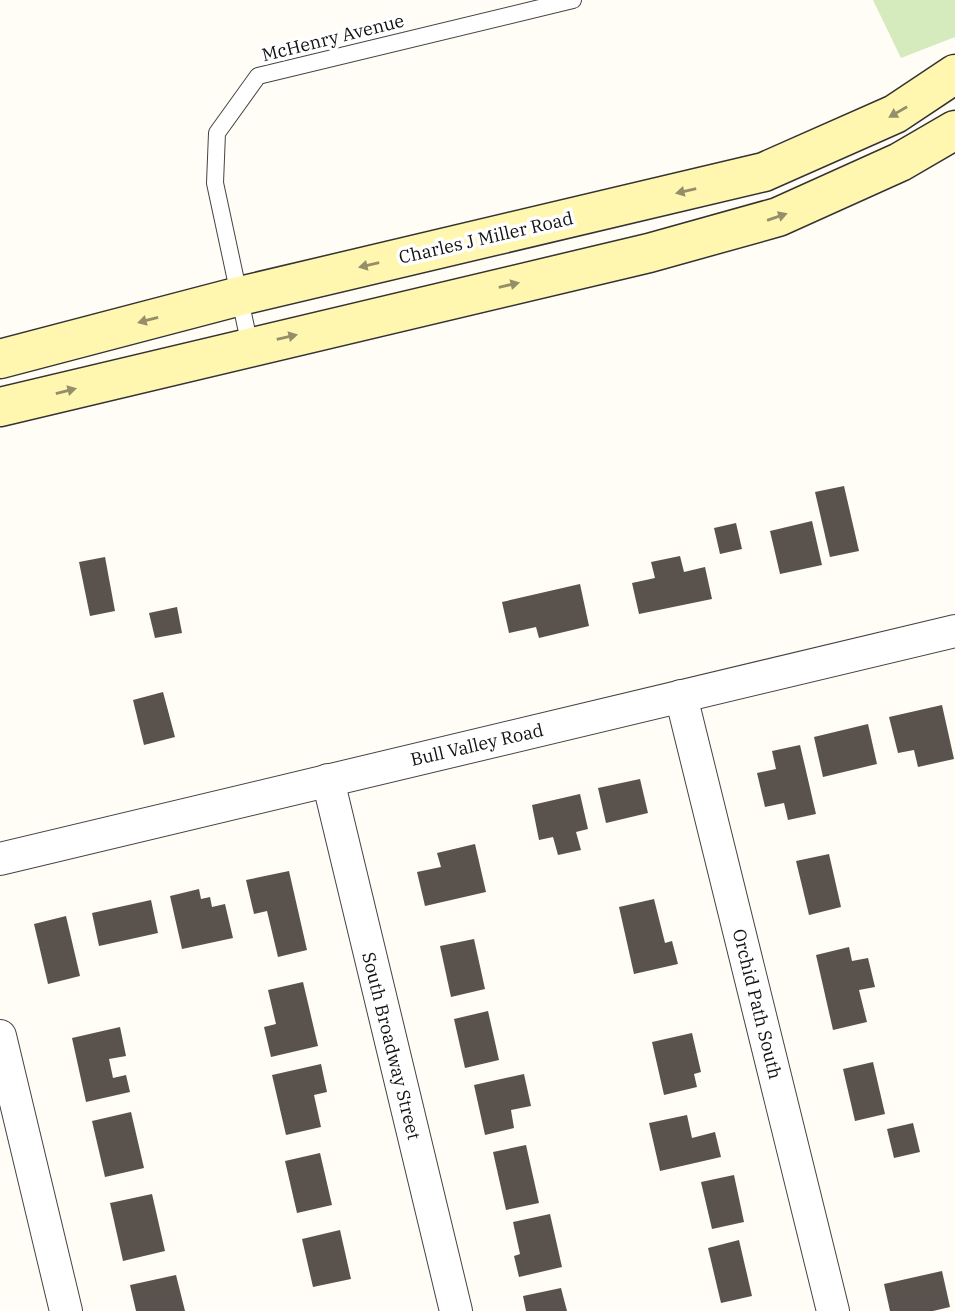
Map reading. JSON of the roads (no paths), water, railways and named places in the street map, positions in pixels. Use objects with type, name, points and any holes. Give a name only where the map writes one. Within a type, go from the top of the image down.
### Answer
[{"type":"street","name":"Charles J Miller Road","points":[[0,359],[240,296],[764,172],[895,114],[955,74]]},
{"type":"street","points":[[0,407],[649,253],[778,217],[900,162],[955,130]]},
{"type":"street","name":"Bull Valley Road","points":[[0,859],[955,631]]},
{"type":"street","name":"Orchid Path South","points":[[681,696],[833,1311]]},
{"type":"street","name":"South Broadway Street","points":[[328,780],[456,1311]]},
{"type":"street","points":[[0,1036],[66,1311]]},
{"type":"lane","name":"McHenry Avenue","points":[[250,346],[215,183],[217,133],[258,76],[573,0]]}]
